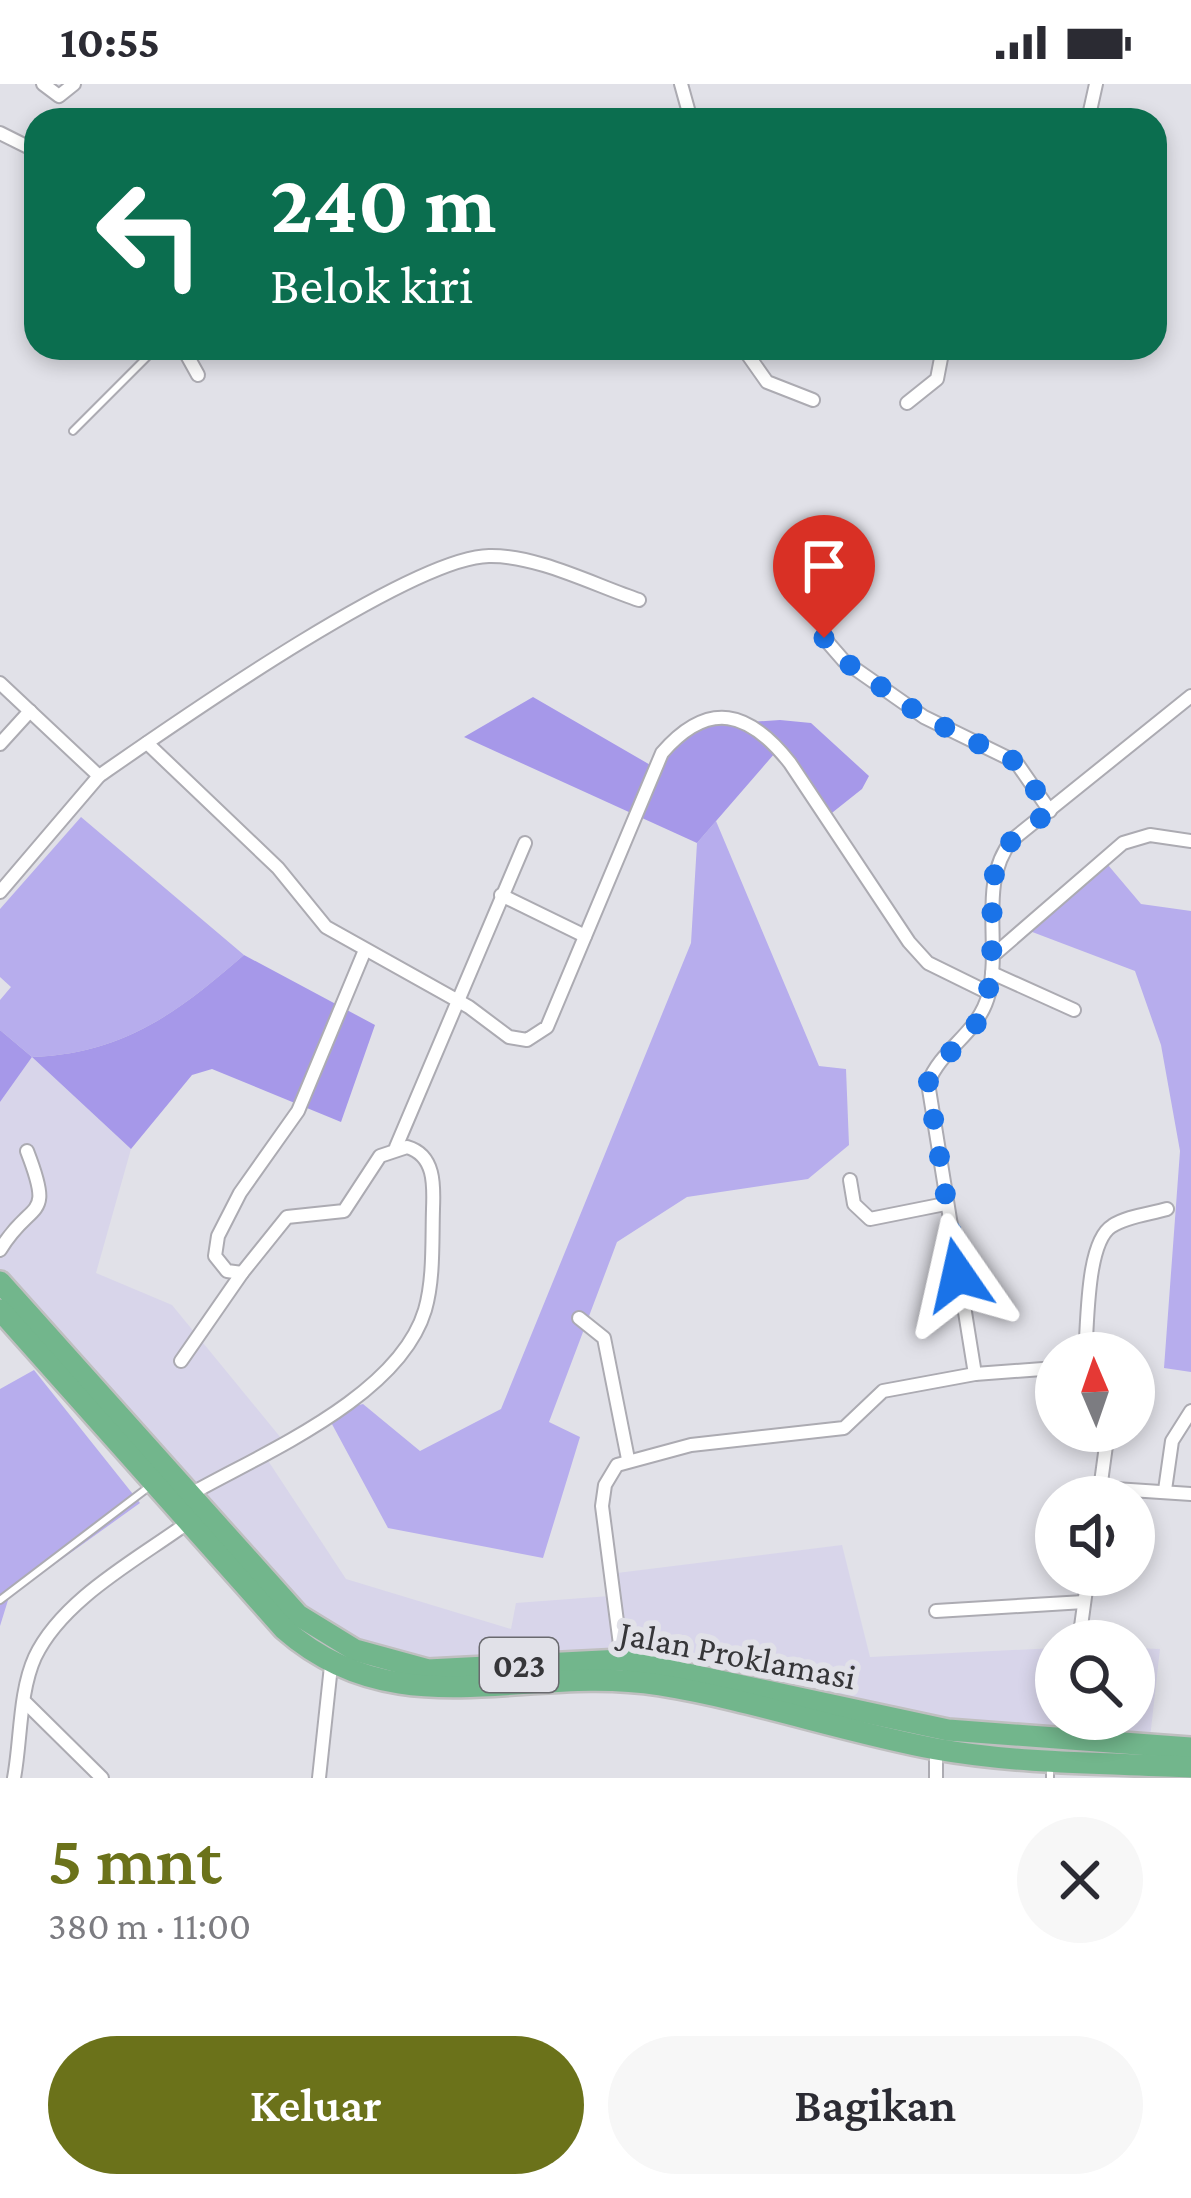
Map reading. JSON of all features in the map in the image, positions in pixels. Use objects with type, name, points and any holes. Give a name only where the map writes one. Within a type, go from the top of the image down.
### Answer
[{"type":"highway","name":"Jalan Proklamasi","points":[[0,1282],[114,1419],[190,1521],[284,1629],[331,1666],[403,1686],[622,1680],[726,1689],[948,1730],[1035,1730]]},
{"type":"highway","name":"Jalan Proklamasi","points":[[0,1310],[189,1495],[298,1615],[355,1650],[428,1670],[622,1660],[1000,1768],[1154,1772],[1191,1768]]},
{"type":"highway","name":"Jalan Proklamasi","points":[[1135,1740],[1191,1748]]},
{"type":"street","points":[[44,84],[59,96],[74,84]]},
{"type":"street","points":[[190,360],[198,375]]},
{"type":"street","points":[[751,360],[767,382],[813,400]]},
{"type":"street","points":[[907,403],[937,379],[941,360]]},
{"type":"street","points":[[0,892],[99,776],[292,650],[415,580],[463,561],[503,556],[639,600]]},
{"type":"street","points":[[824,638],[844,661],[924,717],[1016,762],[1050,811]]},
{"type":"street","points":[[0,683],[99,776]]},
{"type":"street","points":[[975,1373],[928,1083],[934,1068],[973,1032],[989,993],[996,952],[995,869],[1012,841],[1191,696]]},
{"type":"street","points":[[0,744],[30,711]]},
{"type":"street","points":[[147,742],[278,868],[326,926],[455,998],[509,1036],[533,1039],[547,1027],[662,753],[699,721],[734,718],[769,736],[908,942],[928,963],[989,993]]},
{"type":"street","points":[[996,952],[1123,843],[1150,835],[1191,841]]},
{"type":"street","points":[[396,1147],[455,998],[525,843]]},
{"type":"street","points":[[501,895],[585,936]]},
{"type":"street","points":[[242,1273],[219,1266],[218,1237],[240,1193],[298,1111],[365,950]]},
{"type":"street","points":[[992,973],[1074,1010]]},
{"type":"street","points":[[182,1360],[287,1217],[344,1211],[380,1156],[396,1147],[418,1150],[434,1180],[430,1272],[418,1328],[392,1365],[357,1397],[189,1495]]},
{"type":"street","points":[[0,1250],[40,1204],[41,1188],[27,1150]]},
{"type":"street","points":[[850,1180],[854,1204],[870,1219],[945,1204]]},
{"type":"street","points":[[1087,1332],[1096,1246],[1111,1226],[1167,1209]]},
{"type":"street","points":[[579,1318],[604,1338],[628,1459]]},
{"type":"street","points":[[622,1660],[602,1506],[610,1474],[628,1459],[692,1445],[844,1428],[883,1391],[975,1373],[1035,1369]]},
{"type":"street","points":[[1165,1490],[1172,1441],[1191,1411]]},
{"type":"street","points":[[1155,1490],[1191,1494]]},
{"type":"street","points":[[14,1778],[35,1658],[61,1623],[190,1521]]},
{"type":"street","points":[[1082,1620],[1085,1596]]},
{"type":"street","points":[[936,1611],[1084,1602]]},
{"type":"street","points":[[319,1778],[331,1666]]},
{"type":"street","points":[[26,1703],[102,1778]]},
{"type":"street","points":[[935,1749],[936,1778]]},
{"type":"lane","points":[[73,431],[144,360]]},
{"type":"lane","points":[[0,1600],[157,1481]]},
{"type":"shaded area","points":[[533,697],[659,770],[683,735],[707,725],[780,720],[811,723],[869,776],[862,789],[823,820],[775,753],[697,843],[464,737]]},
{"type":"shaded area","points":[[81,817],[244,955],[147,1027],[94,1048],[32,1057],[0,1030],[0,1000],[11,987],[0,977],[0,909]]},
{"type":"shaded area","points":[[716,821],[819,1066],[846,1069],[849,1145],[808,1179],[687,1197],[617,1242],[549,1422],[580,1437],[543,1558],[388,1528],[326,1413],[363,1404],[420,1451],[501,1409],[691,943],[697,843]]},
{"type":"shaded area","points":[[1108,865],[1141,904],[1191,911],[1191,1372],[1164,1368],[1180,1151],[1161,1045],[1135,971],[1027,930]]},
{"type":"shaded area","points":[[244,955],[375,1025],[341,1122],[212,1069],[192,1075],[131,1149],[32,1057],[94,1048],[147,1027]]},
{"type":"shaded area","points":[[0,1030],[32,1057],[0,1102]]},
{"type":"shaded area","points":[[32,1057],[131,1149],[96,1273],[172,1305],[281,1438],[261,1450],[346,1579],[511,1629],[516,1603],[610,1596],[609,1574],[842,1545],[870,1657],[1035,1649],[1035,1732],[1005,1731],[623,1653],[462,1664],[394,1657],[357,1644],[302,1610],[0,1274],[0,1102]]},
{"type":"shaded area","points":[[34,1370],[140,1503],[9,1597],[0,1626],[0,1389]]},
{"type":"shaded area","points":[[1155,1649],[1160,1649],[1155,1694]]},
{"type":"route","points":[[824,638],[860,674],[924,717],[1016,762],[1050,811],[1002,852],[993,887],[996,952],[989,993],[973,1032],[934,1068],[928,1083],[958,1275]]}]
